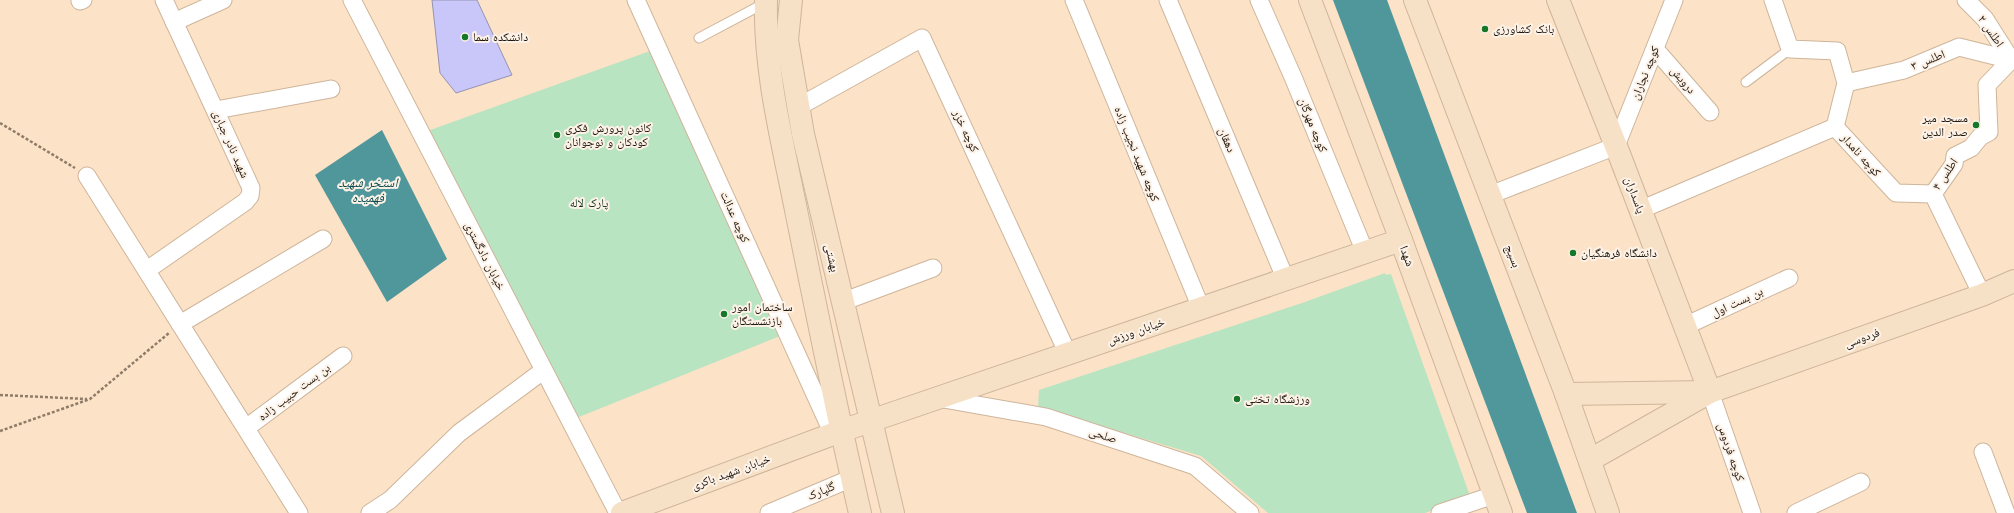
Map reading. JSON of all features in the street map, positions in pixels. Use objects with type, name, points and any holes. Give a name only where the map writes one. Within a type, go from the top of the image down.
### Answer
[{"type":"street","name":"شهید نادر جباری","points":[[147,270],[245,202],[250,196],[251,188],[164,0]]},
{"type":"street","points":[[174,22],[223,0]]},
{"type":"street","name":"خیابان دادگستری","points":[[352,0],[618,513]]},
{"type":"street","name":"کوچه عدالت","points":[[636,0],[837,432]]},
{"type":"street","name":"بهشتی","points":[[791,0],[787,40],[802,134],[893,513]]},
{"type":"street","name":"کوچه شهید نجیب زاده","points":[[1074,0],[1201,308]]},
{"type":"street","name":"دهقان","points":[[1168,0],[1286,280]]},
{"type":"street","name":"کوچه مهرگان","points":[[1259,0],[1293,77],[1365,252]]},
{"type":"street","name":"شهدا","points":[[1310,0],[1401,240],[1498,504]]},
{"type":"street","name":"بسیج","points":[[1415,0],[1566,394],[1608,513]]},
{"type":"street","name":"پاسداران","points":[[1558,0],[1616,146],[1710,392]]},
{"type":"street","name":"کوچه نجاران","points":[[1616,146],[1674,0]]},
{"type":"street","points":[[1773,0],[1790,49],[1837,51],[1846,84],[1835,127]]},
{"type":"street","name":"اطلس ۲","points":[[1966,0],[1985,19],[2012,59]]},
{"type":"street","name":"بهشتی","points":[[766,1],[765,34],[779,124],[837,432],[852,478],[860,513]]},
{"type":"street","name":"کوچه خزر","points":[[798,107],[922,38],[1068,354]]},
{"type":"street","name":"اطلس ۳","points":[[1846,84],[1904,70],[1959,47],[2012,59]]},
{"type":"street","name":"درویش","points":[[1655,48],[1710,112]]},
{"type":"street","name":"اطلس ۴","points":[[1933,194],[1954,164],[1955,156],[1971,148],[1980,137],[1989,132],[1987,85],[2012,59]]},
{"type":"street","points":[[216,110],[331,89]]},
{"type":"street","name":"کوچه نامدار","points":[[1640,210],[1835,127],[1896,193],[1933,194]]},
{"type":"street","points":[[1490,196],[1616,146]]},
{"type":"street","points":[[87,176],[299,513]]},
{"type":"street","points":[[1933,194],[1982,295]]},
{"type":"street","points":[[180,324],[323,239]]},
{"type":"street","name":"خیابان ورزش","points":[[870,421],[1401,240]]},
{"type":"street","points":[[842,302],[933,268]]},
{"type":"street","name":"بن بست اول","points":[[1684,326],[1788,278]]},
{"type":"street","name":"فردوسی","points":[[1710,392],[1982,295],[2014,281]]},
{"type":"street","name":"بن بست حبیب زاده","points":[[246,428],[343,356]]},
{"type":"street","points":[[370,513],[390,500],[459,433],[540,373]]},
{"type":"street","points":[[1566,394],[1710,392]]},
{"type":"street","points":[[1590,460],[1710,392]]},
{"type":"street","name":"کوچه فردوس","points":[[1710,392],[1752,513]]},
{"type":"street","name":"صلحی","points":[[938,398],[1046,417],[1195,466],[1250,513]]},
{"type":"street","name":"خیابان شهید باکری","points":[[622,513],[870,421]]},
{"type":"street","points":[[1983,452],[2006,513]]},
{"type":"street","name":"گلپارک","points":[[769,513],[852,478]]},
{"type":"street","points":[[1796,513],[1861,482]]},
{"type":"street","points":[[1440,513],[1498,504]]},
{"type":"lane","points":[[699,38],[766,1]]},
{"type":"lane","points":[[1746,82],[1790,49]]},
{"type":"path","points":[[0,123],[87,176]]},
{"type":"path","points":[[0,431],[90,399],[180,324]]},
{"type":"path","points":[[0,395],[90,399]]},
{"type":"green space","name":"پارک لاله","points":[[650,51],[780,336],[564,423],[422,133]]},
{"type":"green space","name":"ورزشگاه تختی","points":[[1385,273],[1386,275],[1391,274],[1470,496],[1425,513],[1268,513],[1201,456],[1038,407],[1039,390],[1302,303]]},
{"type":"water","points":[[1333,0],[1387,0],[1577,513],[1527,513]]},
{"type":"water","name":"استخر شهید فهمیده","points":[[382,130],[447,259],[387,302],[315,175]]},
{"type":"building","name":"دانشکده سما","points":[[432,0],[477,0],[512,75],[456,93],[440,73]]},
{"type":"place","name":"بانک کشاورزی","points":[[1485,29]]},
{"type":"place","name":"دانشکده سما","points":[[465,37]]},
{"type":"place","name":"مسجد میر صدر الدین","points":[[1976,125]]},
{"type":"place","name":"کانون پرورش فکری کودکان و نوجوانان","points":[[557,135]]},
{"type":"place","name":"دانشگاه فرهنگیان","points":[[1573,253]]},
{"type":"place","name":"ساختمان امور بازنشستگان","points":[[724,314]]},
{"type":"place","name":"ورزشگاه تختی","points":[[1237,399]]}]
